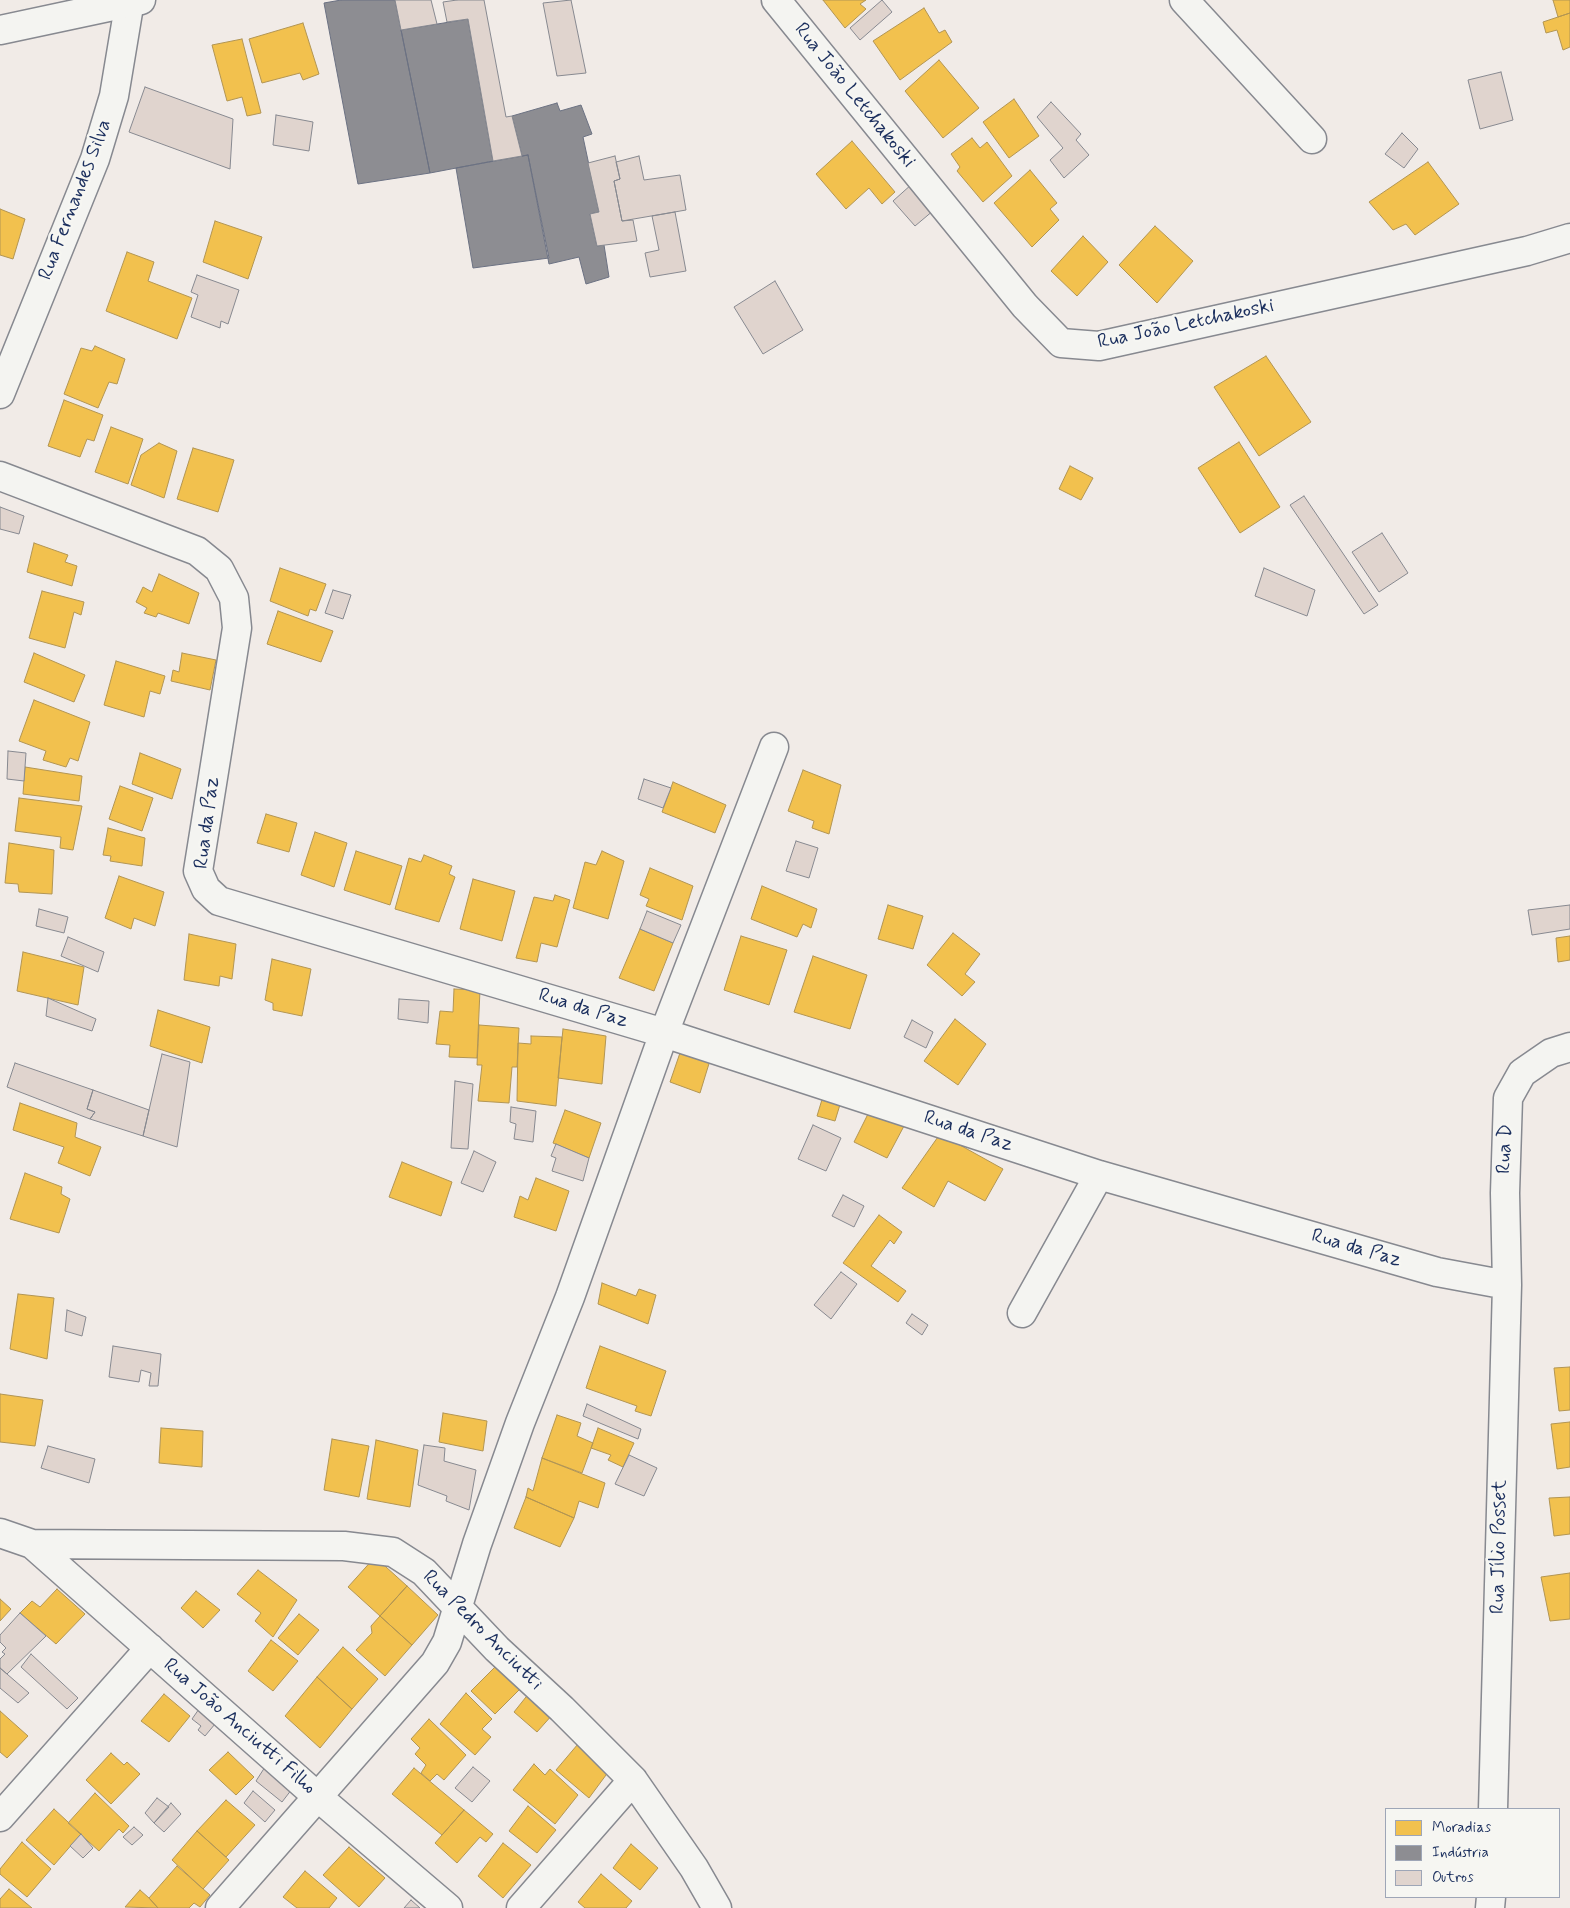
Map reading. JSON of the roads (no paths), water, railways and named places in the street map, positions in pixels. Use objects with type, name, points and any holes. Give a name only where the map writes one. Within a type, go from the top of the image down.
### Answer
[{"type":"main road","name":"Rua João Letchakoski","points":[[776,0],[1025,306],[1061,343],[1099,346],[1517,253],[1570,238]]},
{"type":"main road","points":[[1184,0],[1312,138]]},
{"type":"main road","points":[[0,30],[134,1]]},
{"type":"main road","name":"Rua Fernandes Silva","points":[[0,394],[96,159],[114,96],[134,1]]},
{"type":"main road","name":"Rua da Paz","points":[[0,476],[197,550],[219,569],[234,598],[237,628],[198,871],[206,889],[219,901],[664,1033],[1098,1175],[1437,1272],[1507,1285]]},
{"type":"main road","points":[[220,1908],[319,1798],[435,1663],[447,1642],[477,1544],[520,1423],[570,1297],[664,1033],[774,747]]},
{"type":"main road","name":"Rua D","points":[[1507,1285],[1505,1193],[1508,1098],[1522,1073],[1551,1053],[1570,1047]]},
{"type":"main road","points":[[1022,1313],[1098,1175]]},
{"type":"main road","name":"Rua Jílio Posset","points":[[1493,1808],[1507,1285]]},
{"type":"main road","name":"Rua Pedro Anciutti","points":[[0,1533],[32,1544],[344,1546],[393,1552],[424,1572],[497,1649],[562,1709],[633,1780],[694,1868],[716,1908]]},
{"type":"main road","name":"Rua João Anciutti Filho","points":[[32,1544],[319,1798],[448,1908]]},
{"type":"main road","points":[[0,1817],[150,1648]]},
{"type":"main road","points":[[521,1908],[633,1780]]}]
